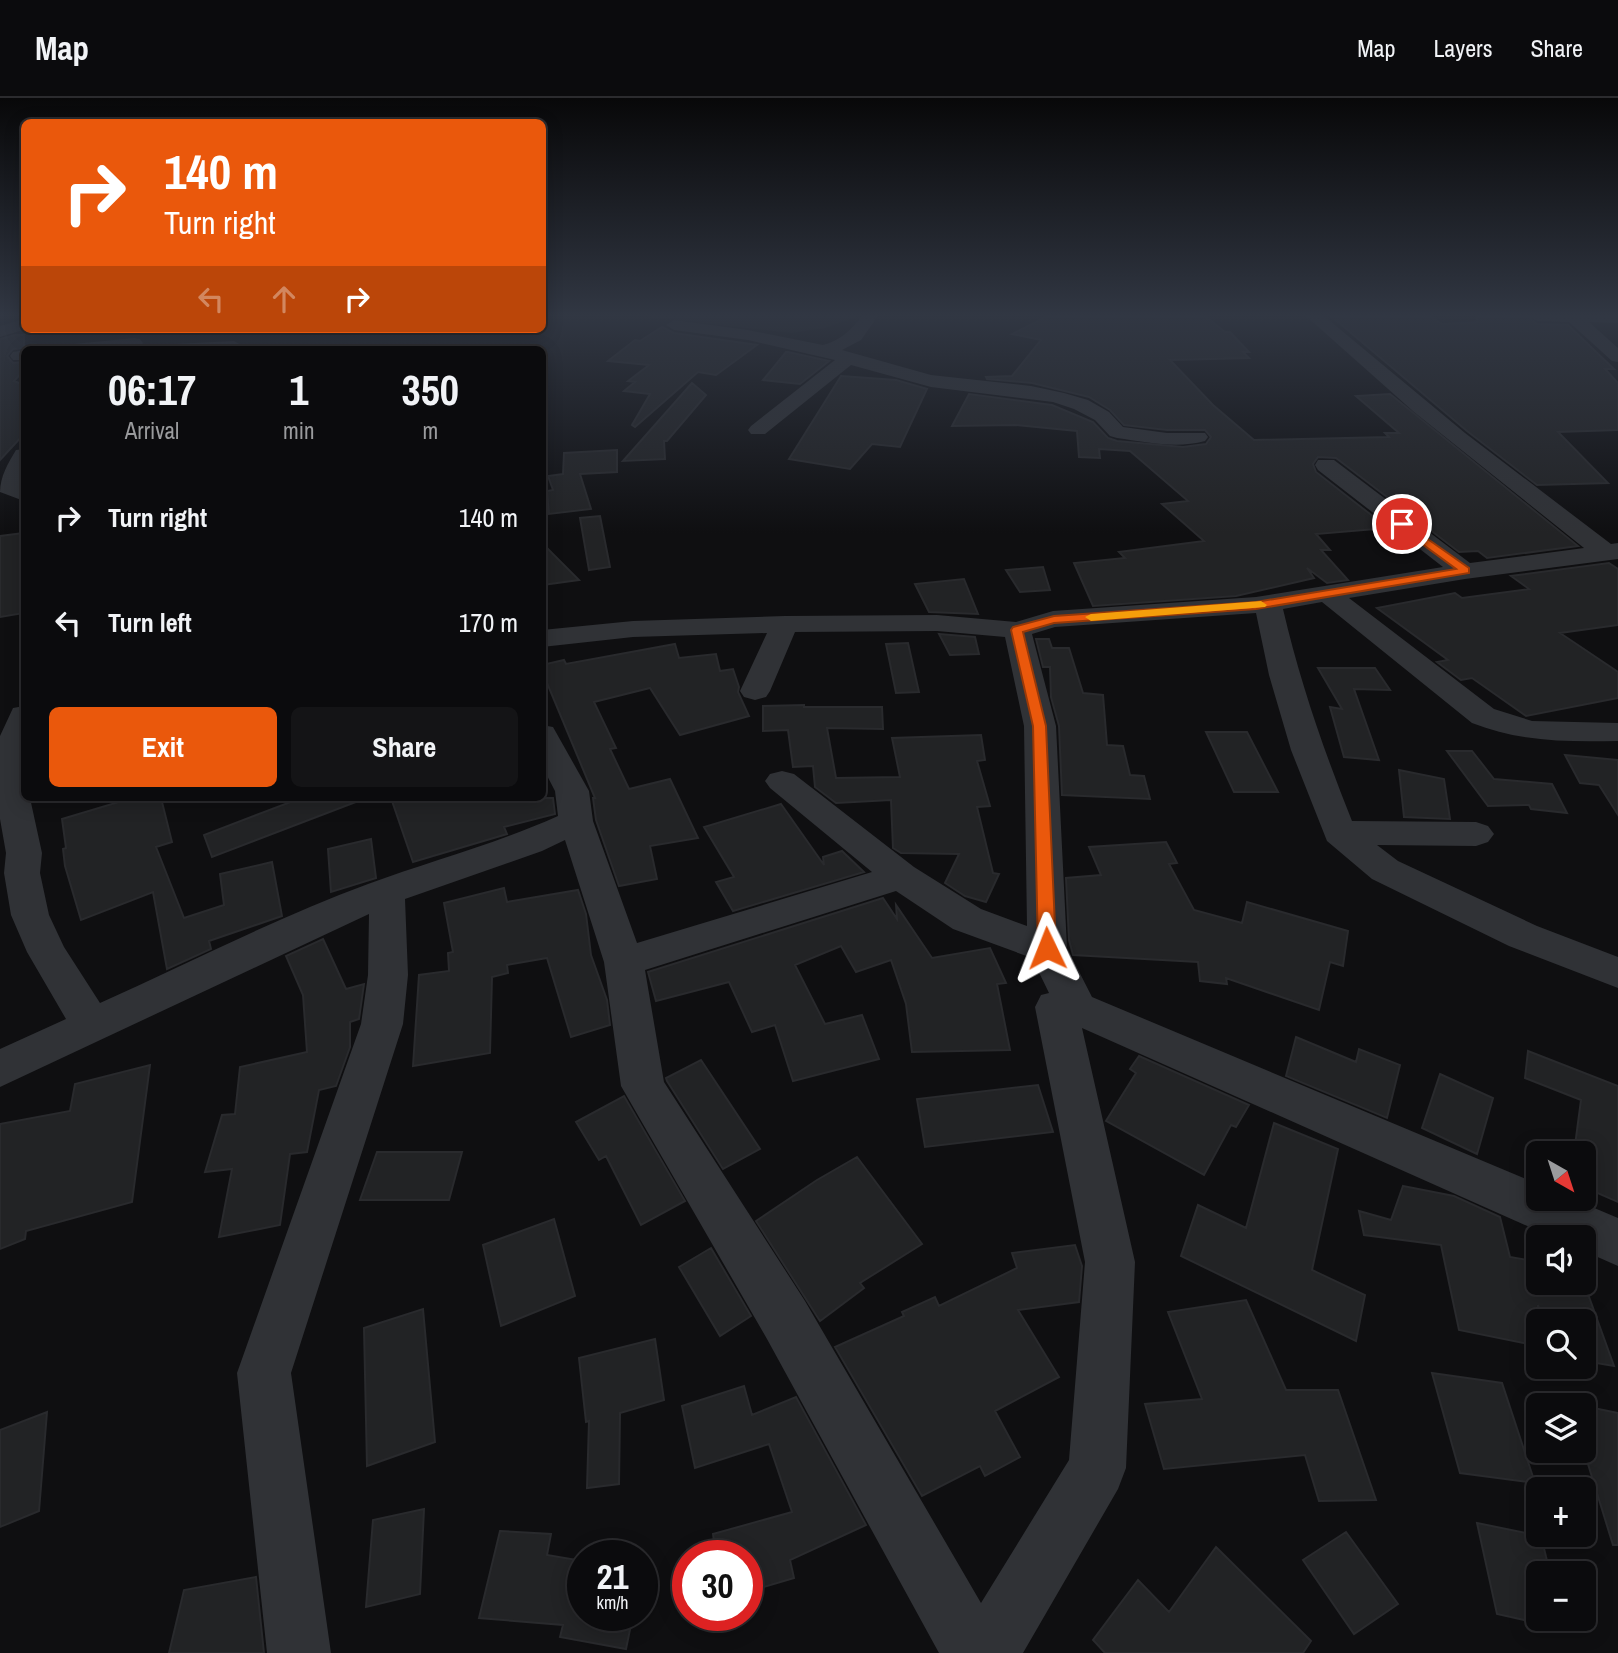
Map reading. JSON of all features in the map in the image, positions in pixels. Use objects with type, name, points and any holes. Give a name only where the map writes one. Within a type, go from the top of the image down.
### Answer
[{"type":"street","points":[[758,430],[810,389]]},
{"type":"street","points":[[998,389],[1044,394],[1074,403],[1102,416],[1117,432],[1167,439],[1198,438]]},
{"type":"street","points":[[1397,389],[1475,453],[1612,552]]},
{"type":"street","points":[[13,494],[8,487],[21,462]]},
{"type":"street","points":[[1326,465],[1465,571]]},
{"type":"street","points":[[546,639],[633,629],[785,624],[937,623],[1017,630],[1054,619],[1268,604],[1465,571],[1612,552]]},
{"type":"street","points":[[1329,595],[1483,716],[1507,727],[1531,731],[1618,732]]},
{"type":"street","points":[[1268,604],[1284,675],[1307,750],[1339,833],[1385,870],[1523,936],[1618,973]]},
{"type":"street","points":[[755,691],[785,624]]},
{"type":"street","points":[[1017,630],[1040,726],[1047,948],[1077,1008]]},
{"type":"street","points":[[0,718],[21,715]]},
{"type":"street","points":[[21,723],[6,761],[24,853],[22,873],[30,915],[47,952],[92,1026]]},
{"type":"street","points":[[546,742],[572,791],[576,821],[624,962],[643,1086],[786,1320],[974,1653]]},
{"type":"street","points":[[782,781],[901,876],[967,919],[1047,948]]},
{"type":"street","points":[[0,1069],[300,928],[380,894],[529,844],[576,821]]},
{"type":"street","points":[[1339,833],[1476,834]]},
{"type":"street","points":[[624,962],[901,876]]},
{"type":"street","points":[[299,1653],[264,1373],[382,1024],[387,975],[388,903],[380,894]]},
{"type":"street","points":[[987,1653],[1097,1468],[1110,1262],[1056,1007],[1077,1008],[1618,1241]]},
{"type":"building","points":[[0,389],[21,389],[21,437],[0,460]]},
{"type":"building","points":[[627,389],[679,389],[635,427],[632,425],[650,394],[624,391]]},
{"type":"building","points":[[687,389],[698,389],[706,395],[667,441],[664,441],[665,459],[623,461]]},
{"type":"building","points":[[833,389],[927,389],[900,447],[872,444],[850,469],[789,459]]},
{"type":"building","points":[[1055,389],[1197,389],[1254,440],[1389,437],[1385,433],[1399,433],[1356,396],[1390,394],[1578,546],[1487,558],[1478,551],[1459,552],[1336,458],[1318,457],[1313,464],[1316,472],[1388,528],[1316,534],[1330,550],[1321,550],[1348,580],[1327,583],[1307,568],[1314,578],[1236,596],[1093,606],[1074,563],[1125,558],[1119,552],[1204,541],[1162,504],[1188,501],[1130,451],[1099,449],[1100,458],[1079,457],[1077,431],[1015,425],[952,426],[969,394],[1052,405],[1093,422],[1108,438],[1117,441],[1183,447],[1206,444],[1211,437],[1205,430],[1167,430],[1124,425],[1110,410],[1089,397]]},
{"type":"building","points":[[1417,389],[1618,389],[1618,430],[1558,432],[1608,483],[1537,485]]},
{"type":"building","points":[[617,450],[617,472],[580,474],[591,509],[549,514],[547,491],[553,490],[548,476],[563,474],[564,453]]},
{"type":"building","points":[[600,516],[610,567],[589,570],[580,518]]},
{"type":"building","points":[[21,533],[21,614],[0,617],[0,536]]},
{"type":"building","points":[[546,547],[579,580],[546,584]]},
{"type":"building","points":[[1609,563],[1618,569],[1618,625],[1560,633],[1618,672],[1618,698],[1526,716],[1472,678],[1461,680],[1437,662],[1448,660],[1377,608],[1455,593],[1462,598],[1529,589],[1511,576]]},
{"type":"building","points":[[1043,567],[1050,590],[1020,592],[1006,570]]},
{"type":"building","points":[[964,579],[978,614],[929,612],[915,584]]},
{"type":"building","points":[[939,634],[975,637],[979,654],[950,655]]},
{"type":"building","points":[[1036,639],[1049,639],[1052,648],[1069,648],[1083,693],[1103,695],[1107,745],[1123,746],[1130,775],[1144,776],[1150,799],[1062,795],[1059,726],[1051,697],[1050,667],[1043,667]]},
{"type":"building","points":[[908,643],[919,692],[896,693],[886,644]]},
{"type":"building","points":[[675,644],[679,658],[716,654],[720,671],[733,669],[738,692],[749,716],[680,735],[650,688],[594,702],[616,748],[610,749],[629,789],[670,779],[698,838],[650,846],[657,879],[619,886],[596,820],[595,798],[546,681],[546,664],[564,660],[566,664]]},
{"type":"building","points":[[1318,668],[1375,668],[1390,690],[1354,689],[1379,760],[1344,757],[1330,707],[1342,709]]},
{"type":"building","points":[[763,706],[882,707],[883,729],[827,728],[836,778],[900,777],[892,738],[981,735],[985,760],[977,761],[990,806],[977,807],[993,873],[999,874],[986,902],[965,896],[945,883],[959,854],[901,853],[893,848],[891,800],[836,803],[815,787],[813,766],[793,767],[788,730],[763,731]]},
{"type":"building","points":[[1206,732],[1247,732],[1278,792],[1234,792]]},
{"type":"building","points":[[1447,751],[1472,751],[1494,779],[1552,784],[1567,813],[1531,809],[1529,805],[1488,806]]},
{"type":"building","points":[[1565,755],[1618,760],[1618,815],[1599,785],[1580,783]]},
{"type":"building","points":[[1399,770],[1444,779],[1450,819],[1404,817]]},
{"type":"building","points":[[546,798],[553,798],[555,814],[504,827],[507,834],[413,862],[392,801],[546,801]]},
{"type":"building","points":[[122,801],[162,801],[172,842],[156,847],[184,918],[224,905],[220,874],[272,862],[282,916],[209,941],[211,949],[167,969],[153,892],[81,920],[65,866],[63,849],[66,848],[62,819]]},
{"type":"building","points":[[293,801],[358,801],[212,857],[204,835]]},
{"type":"building","points":[[781,804],[824,865],[823,857],[842,851],[864,872],[733,911],[716,882],[734,877],[704,827]]},
{"type":"building","points":[[371,839],[376,878],[331,892],[328,849]]},
{"type":"building","points":[[1166,842],[1177,863],[1169,864],[1194,910],[1242,923],[1247,902],[1348,931],[1343,966],[1330,962],[1319,1010],[1226,978],[1227,984],[1200,981],[1198,962],[1073,955],[1069,940],[1066,878],[1101,875],[1089,847]]},
{"type":"building","points":[[504,888],[507,902],[578,890],[586,914],[591,955],[607,1000],[610,1025],[571,1037],[547,958],[507,965],[508,973],[492,977],[490,1053],[413,1066],[419,975],[449,971],[448,953],[453,952],[444,903]]},
{"type":"building","points":[[883,898],[897,919],[896,905],[932,958],[990,948],[1006,983],[997,984],[1010,1050],[912,1052],[906,1004],[891,960],[856,972],[841,946],[795,965],[825,1024],[862,1015],[879,1059],[793,1081],[775,1025],[752,1032],[729,982],[656,1001],[648,972]]},
{"type":"building","points":[[323,939],[346,989],[364,984],[359,1019],[350,1022],[350,1047],[336,1086],[319,1090],[307,1152],[290,1154],[280,1225],[219,1237],[232,1169],[205,1172],[222,1115],[235,1114],[240,1067],[307,1052],[303,995],[286,956]]},
{"type":"building","points":[[1296,1037],[1356,1062],[1359,1049],[1400,1065],[1387,1118],[1286,1076]]},
{"type":"building","points":[[1528,1051],[1618,1086],[1618,1202],[1596,1192],[1596,1141],[1576,1141],[1581,1100],[1525,1078]]},
{"type":"building","points":[[1139,1056],[1249,1105],[1236,1127],[1231,1125],[1204,1175],[1106,1121],[1136,1073],[1130,1069]]},
{"type":"building","points":[[701,1060],[760,1149],[723,1169],[666,1078]]},
{"type":"building","points":[[150,1065],[132,1202],[26,1231],[25,1239],[0,1249],[0,1124],[70,1111],[75,1084]]},
{"type":"building","points":[[1440,1074],[1493,1098],[1477,1154],[1422,1128]]},
{"type":"building","points":[[1038,1085],[1053,1132],[925,1147],[917,1099]]},
{"type":"building","points":[[624,1096],[685,1201],[641,1225],[606,1156],[599,1160],[576,1122]]},
{"type":"building","points":[[1274,1123],[1338,1149],[1312,1270],[1365,1295],[1356,1341],[1181,1256],[1198,1205],[1246,1228]]},
{"type":"building","points":[[377,1152],[462,1152],[449,1200],[360,1200]]},
{"type":"building","points":[[857,1157],[922,1244],[860,1283],[864,1288],[820,1321],[756,1221]]},
{"type":"building","points":[[1403,1186],[1454,1196],[1500,1217],[1510,1257],[1526,1260],[1526,1295],[1588,1295],[1593,1309],[1539,1309],[1538,1305],[1538,1309],[1526,1309],[1526,1344],[1459,1330],[1441,1245],[1364,1235],[1359,1211],[1391,1220]]},
{"type":"building","points":[[554,1219],[575,1296],[501,1326],[483,1245]]},
{"type":"building","points":[[1075,1245],[1082,1266],[1079,1302],[1018,1310],[1059,1377],[995,1411],[1020,1457],[985,1476],[980,1466],[922,1496],[835,1347],[904,1316],[902,1312],[935,1297],[939,1306],[1017,1268],[1012,1253]]},
{"type":"building","points":[[711,1248],[751,1316],[720,1336],[679,1267]]},
{"type":"building","points":[[1246,1300],[1286,1390],[1338,1390],[1376,1500],[1319,1501],[1305,1455],[1164,1469],[1145,1404],[1202,1399],[1168,1312]]},
{"type":"building","points":[[423,1309],[435,1442],[367,1466],[364,1328]]},
{"type":"building","points":[[1596,1316],[1614,1366],[1596,1363]]},
{"type":"building","points":[[655,1339],[664,1400],[620,1413],[619,1484],[587,1488],[589,1421],[586,1422],[579,1358]]},
{"type":"building","points":[[1432,1373],[1502,1383],[1526,1463],[1528,1463],[1533,1477],[1526,1477],[1526,1482],[1460,1473]]},
{"type":"building","points":[[744,1386],[752,1415],[796,1397],[866,1525],[790,1560],[794,1578],[763,1587],[763,1540],[714,1540],[713,1534],[792,1512],[769,1444],[695,1468],[682,1406]]},
{"type":"building","points":[[1596,1408],[1618,1413],[1618,1545],[1613,1545],[1596,1490],[1596,1477],[1592,1477],[1588,1463],[1596,1463]]},
{"type":"building","points":[[47,1412],[39,1511],[0,1527],[0,1430]]},
{"type":"building","points":[[424,1509],[420,1594],[366,1607],[373,1520]]},
{"type":"building","points":[[1477,1523],[1526,1533],[1526,1547],[1544,1547],[1547,1561],[1526,1561],[1526,1620],[1497,1614]]},
{"type":"building","points":[[500,1531],[551,1534],[547,1555],[567,1558],[567,1631],[630,1631],[626,1649],[560,1637],[563,1625],[479,1618]]},
{"type":"building","points":[[1346,1532],[1398,1604],[1354,1634],[1303,1560]]},
{"type":"building","points":[[1216,1547],[1311,1641],[1303,1653],[1105,1653],[1093,1640],[1138,1580],[1169,1612]]},
{"type":"building","points":[[256,1577],[264,1653],[169,1653],[184,1590]]},
{"type":"slow traffic","points":[[1091,617],[1261,605]]},
{"type":"route","points":[[1047,948],[1040,726],[1017,630],[1054,619],[1256,606],[1465,571],[1402,524]]}]
